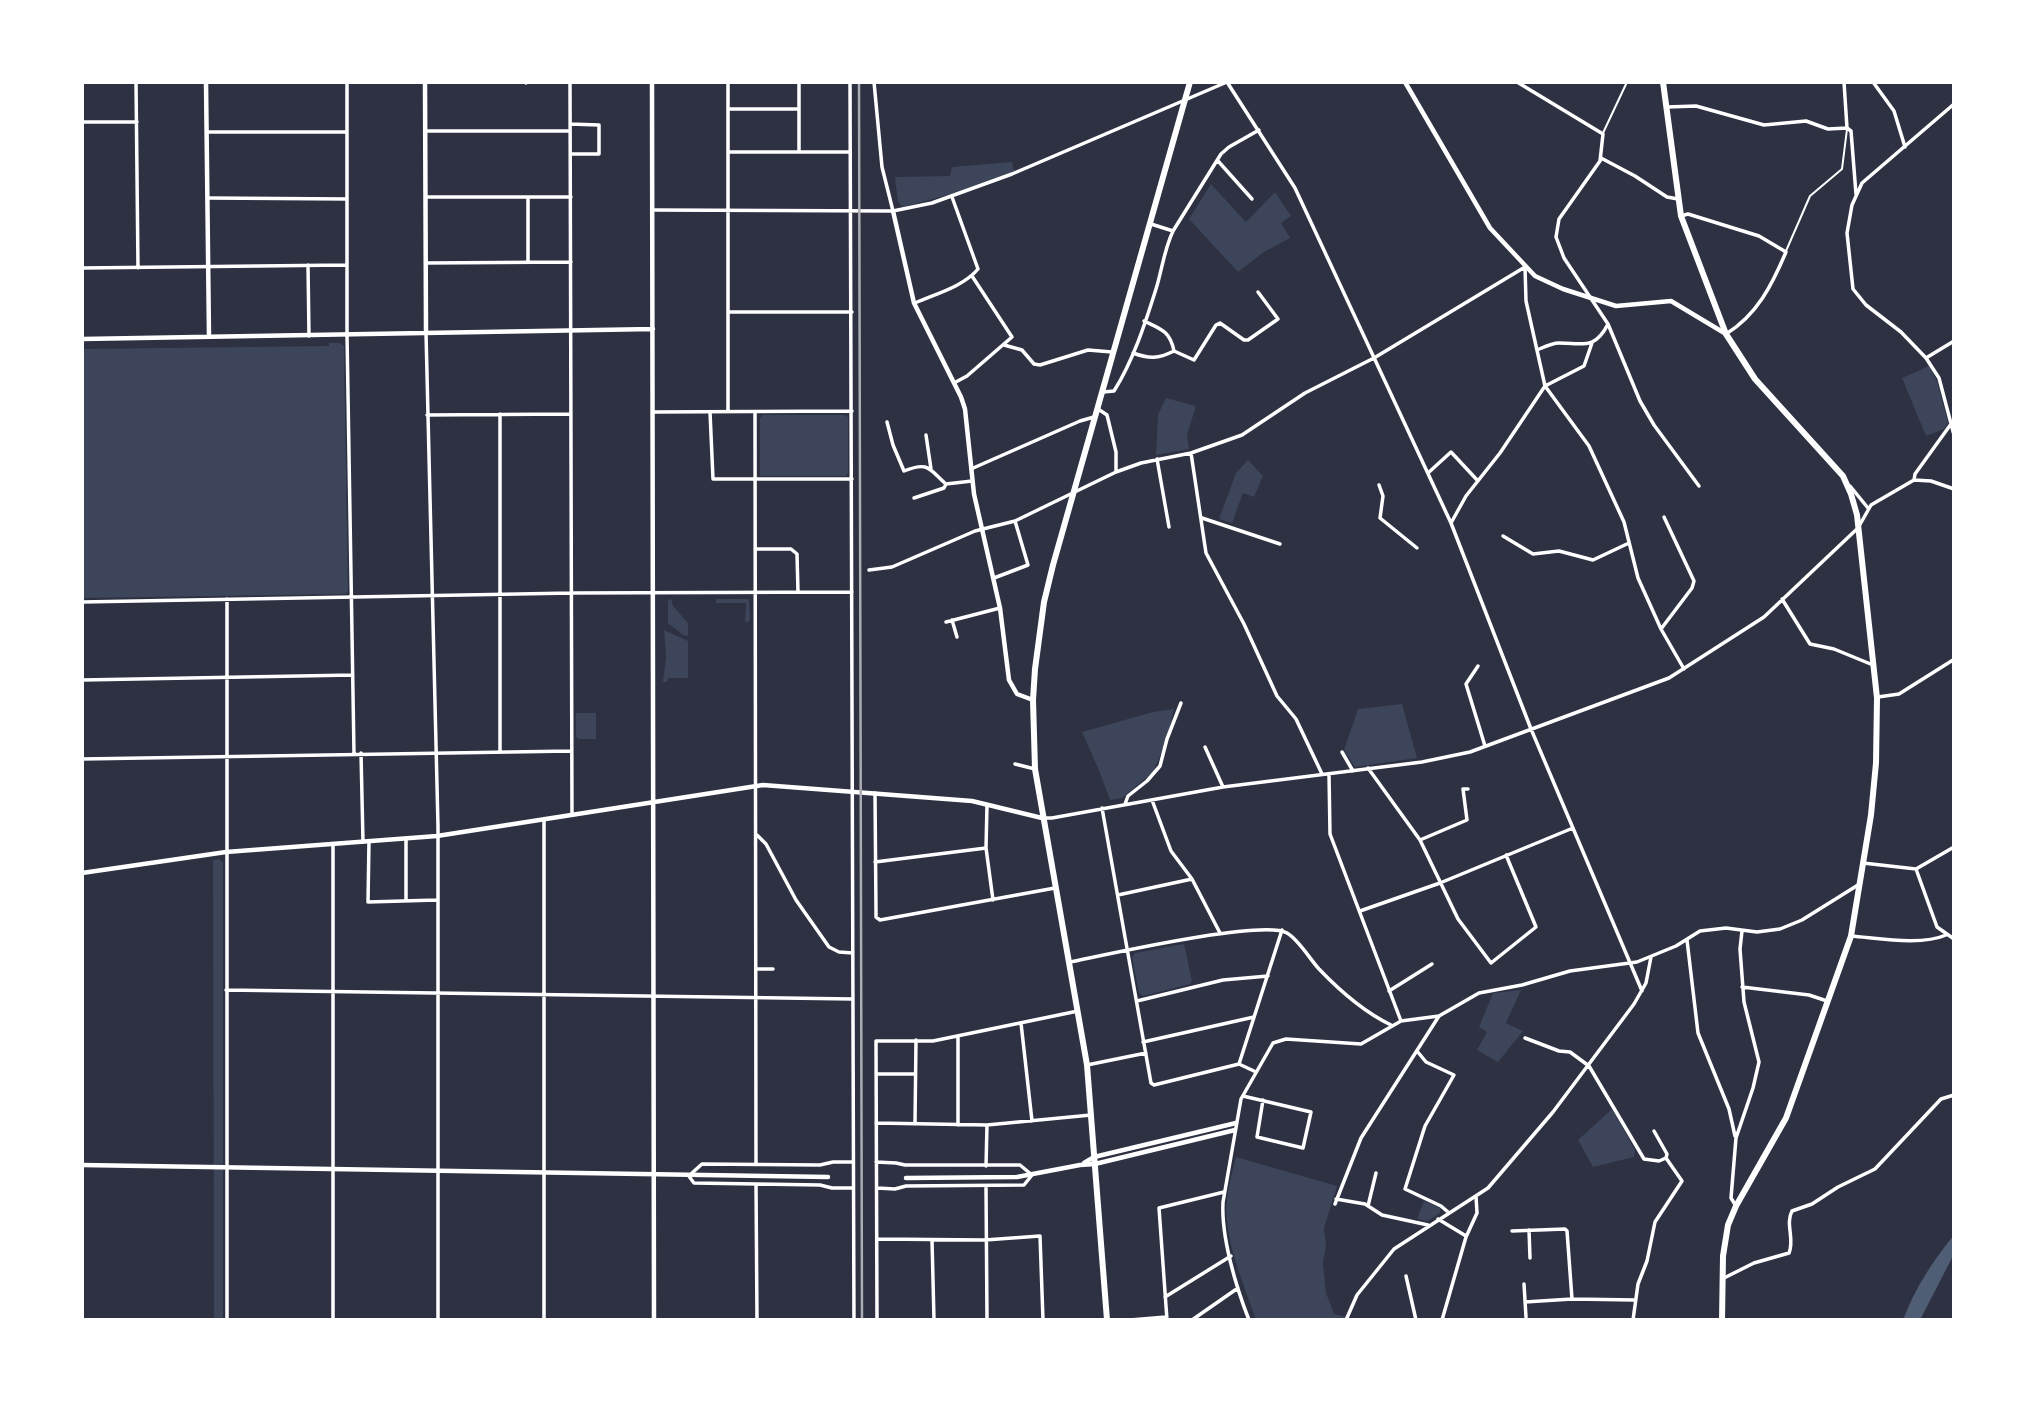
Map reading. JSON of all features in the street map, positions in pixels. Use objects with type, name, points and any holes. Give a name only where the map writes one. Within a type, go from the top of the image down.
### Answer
[{"type":"main road","points":[[1107,1320],[1087,1065],[1042,817],[1035,769],[1033,700],[1044,602],[1190,82]]},
{"type":"main road","points":[[1663,82],[1681,216],[1726,334],[1755,379],[1837,468],[1848,485],[1858,528],[1877,698],[1875,784],[1851,936],[1786,1118],[1736,1206],[1726,1235],[1722,1320]]},
{"type":"street","points":[[136,82],[138,268]]},
{"type":"street","points":[[206,82],[209,337]]},
{"type":"street","points":[[346,82],[346,265],[354,753]]},
{"type":"street","points":[[425,82],[426,333],[437,836],[438,1320]]},
{"type":"street","points":[[570,82],[572,815]]},
{"type":"street","points":[[652,82],[654,1320]]},
{"type":"street","points":[[728,82],[728,411]]},
{"type":"street","points":[[799,82],[799,151]]},
{"type":"street","points":[[850,82],[854,1320]]},
{"type":"street","points":[[874,82],[881,156],[914,303],[961,397],[968,423],[972,481],[1000,608],[1009,680],[1017,694],[1033,700]]},
{"type":"street","points":[[653,210],[893,211],[952,197],[1227,82],[1295,188],[1451,523],[1531,729],[1642,991]]},
{"type":"street","points":[[1405,82],[1490,228],[1525,267],[1546,282],[1594,300],[1626,307],[1655,301],[1671,301],[1726,334],[1744,323],[1757,308],[1786,252],[1759,236],[1688,214],[1681,216]]},
{"type":"street","points":[[1517,82],[1603,134],[1601,158],[1564,211],[1556,231],[1557,242],[1564,258],[1608,324],[1640,401],[1654,425],[1699,486]]},
{"type":"street","points":[[1844,82],[1856,196]]},
{"type":"street","points":[[1873,82],[1894,111],[1905,147]]},
{"type":"street","points":[[1954,104],[1862,183],[1847,233],[1853,289],[1860,299],[1926,358],[1939,378],[1954,435]]},
{"type":"street","points":[[1665,107],[1696,106],[1764,125],[1805,121],[1828,129],[1847,128]]},
{"type":"street","points":[[728,109],[798,109]]},
{"type":"street","points":[[82,122],[137,122]]},
{"type":"street","points":[[570,124],[599,125],[599,154],[571,154]]},
{"type":"street","points":[[1103,392],[1114,391],[1127,371],[1173,231],[1228,147],[1259,130]]},
{"type":"street","points":[[426,131],[569,131]]},
{"type":"street","points":[[207,132],[347,132]]},
{"type":"street","points":[[728,152],[850,152]]},
{"type":"street","points":[[1601,158],[1667,197],[1678,199]]},
{"type":"street","points":[[1218,161],[1252,199]]},
{"type":"street","points":[[426,197],[571,197]]},
{"type":"street","points":[[527,197],[528,262]]},
{"type":"street","points":[[914,303],[955,286],[978,269],[952,197]]},
{"type":"street","points":[[208,198],[347,199]]},
{"type":"street","points":[[1151,225],[1173,231]]},
{"type":"street","points":[[426,263],[571,262]]},
{"type":"street","points":[[308,265],[309,336]]},
{"type":"street","points":[[82,268],[346,265]]},
{"type":"street","points":[[1525,267],[1526,301],[1545,386],[1588,446],[1624,522],[1638,578],[1661,629],[1684,669]]},
{"type":"street","points":[[869,570],[892,566],[952,540],[1016,521],[1116,472],[1191,453],[1242,435],[1305,393],[1374,358],[1525,267]]},
{"type":"street","points":[[954,383],[967,376],[1012,337],[972,276]]},
{"type":"street","points":[[1174,351],[1194,360],[1216,325],[1220,323],[1248,340],[1278,319],[1258,292]]},
{"type":"street","points":[[729,312],[852,312]]},
{"type":"street","points":[[1144,321],[1162,330],[1171,339],[1174,351]]},
{"type":"street","points":[[1451,523],[1466,496],[1500,453],[1545,386],[1584,366],[1592,343],[1600,337],[1608,324]]},
{"type":"street","points":[[82,339],[653,329]]},
{"type":"street","points":[[1926,358],[1954,341]]},
{"type":"street","points":[[1537,350],[1556,342],[1592,343]]},
{"type":"street","points":[[1002,344],[1022,350],[1034,364],[1040,365],[1088,350],[1114,352]]},
{"type":"street","points":[[1133,353],[1147,359],[1160,358],[1174,351]]},
{"type":"street","points":[[653,412],[852,411]]},
{"type":"street","points":[[710,412],[713,479],[852,479]]},
{"type":"street","points":[[755,412],[756,1164]]},
{"type":"street","points":[[971,469],[1097,413],[1107,415],[1116,452],[1116,472]]},
{"type":"street","points":[[500,414],[500,751]]},
{"type":"street","points":[[428,415],[571,414]]},
{"type":"street","points":[[887,422],[904,471],[918,465],[931,469],[946,484]]},
{"type":"street","points":[[1914,480],[1915,474],[1951,424]]},
{"type":"street","points":[[926,435],[931,469]]},
{"type":"street","points":[[1428,473],[1451,452],[1478,481]]},
{"type":"street","points":[[1191,453],[1206,553],[1244,624],[1277,696],[1296,719],[1323,775]]},
{"type":"street","points":[[1157,460],[1168,527]]},
{"type":"street","points":[[82,873],[226,852],[437,836],[756,786],[962,800],[1042,817],[1223,787],[1452,757],[1661,682],[1752,626],[1858,528],[1868,508],[1914,480],[1931,481],[1954,489]]},
{"type":"street","points":[[914,498],[944,488],[946,484],[972,481]]},
{"type":"street","points":[[1379,485],[1383,496],[1380,518],[1417,548]]},
{"type":"street","points":[[1848,485],[1868,508]]},
{"type":"street","points":[[1661,629],[1692,588],[1694,581],[1664,517]]},
{"type":"street","points":[[1202,518],[1280,544]]},
{"type":"street","points":[[994,578],[1028,565],[1016,521]]},
{"type":"street","points":[[1503,536],[1533,554],[1559,551],[1592,560],[1629,543]]},
{"type":"street","points":[[755,549],[791,549],[797,554],[797,592]]},
{"type":"street","points":[[82,602],[572,593],[852,592]]},
{"type":"street","points":[[226,1320],[228,599]]},
{"type":"street","points":[[1782,599],[1810,644],[1834,649],[1873,665]]},
{"type":"street","points":[[957,638],[949,621],[1000,608]]},
{"type":"street","points":[[1877,698],[1899,694],[1953,660]]},
{"type":"street","points":[[1478,666],[1466,684],[1485,746]]},
{"type":"street","points":[[82,680],[353,675]]},
{"type":"street","points":[[1125,804],[1128,796],[1160,766],[1181,703]]},
{"type":"street","points":[[1205,747],[1223,787]]},
{"type":"street","points":[[82,759],[571,751]]},
{"type":"street","points":[[1342,752],[1353,771]]},
{"type":"street","points":[[360,753],[368,902],[437,900]]},
{"type":"street","points":[[1015,764],[1035,769]]},
{"type":"street","points":[[1368,768],[1420,840],[1458,919],[1491,963],[1536,927],[1506,855]]},
{"type":"street","points":[[1329,774],[1330,834],[1401,1021]]},
{"type":"street","points":[[1420,840],[1467,820],[1463,789],[1468,789]]},
{"type":"street","points":[[875,793],[876,917],[880,920],[1055,888]]},
{"type":"street","points":[[1152,800],[1171,850],[1192,879],[1220,933]]},
{"type":"street","points":[[988,805],[986,848],[993,900]]},
{"type":"street","points":[[1102,808],[1151,1083],[1154,1085],[1239,1064],[1256,1072]]},
{"type":"street","points":[[544,820],[544,1320]]},
{"type":"street","points":[[1360,911],[1440,883],[1573,828]]},
{"type":"street","points":[[757,834],[766,844],[796,900],[826,943],[833,950],[853,953]]},
{"type":"street","points":[[406,839],[406,901]]},
{"type":"street","points":[[333,844],[333,1320]]},
{"type":"street","points":[[1863,863],[1916,869],[1954,847]]},
{"type":"street","points":[[875,862],[986,848]]},
{"type":"street","points":[[1916,869],[1937,927],[1954,939]]},
{"type":"street","points":[[1118,895],[1192,879]]},
{"type":"street","points":[[1249,1320],[1238,1288],[1222,1219],[1224,1192],[1243,1096],[1273,1043],[1286,1038],[1361,1044],[1391,1025],[1439,1016],[1479,993],[1522,985],[1570,971],[1637,962],[1704,930],[1763,932],[1787,926],[1812,915],[1858,885]]},
{"type":"street","points":[[1068,962],[1220,933],[1275,928],[1290,934],[1319,969],[1344,993],[1391,1025]]},
{"type":"street","points":[[1239,1064],[1282,930]]},
{"type":"street","points":[[1736,1206],[1731,1198],[1736,1138],[1759,1062],[1746,1016],[1742,988],[1742,931]]},
{"type":"street","points":[[1851,936],[1910,940],[1940,938],[1946,935]]},
{"type":"street","points":[[1687,940],[1698,1033],[1729,1109],[1736,1138]]},
{"type":"street","points":[[1346,1320],[1352,1304],[1383,1261],[1401,1244],[1476,1196],[1494,1181],[1589,1066],[1642,991],[1651,957]]},
{"type":"street","points":[[1389,991],[1432,964]]},
{"type":"street","points":[[757,969],[773,969]]},
{"type":"street","points":[[1136,1001],[1223,980],[1268,976]]},
{"type":"street","points":[[1742,988],[1809,995],[1829,1002]]},
{"type":"street","points":[[226,990],[853,999]]},
{"type":"street","points":[[877,1320],[876,1041],[933,1041],[1078,1011]]},
{"type":"street","points":[[1428,1225],[1382,1215],[1368,1206],[1336,1201],[1361,1138],[1439,1016]]},
{"type":"street","points":[[1143,1042],[1255,1017]]},
{"type":"street","points":[[1021,1023],[1032,1121]]},
{"type":"street","points":[[958,1036],[958,1125]]},
{"type":"street","points":[[1525,1038],[1559,1051],[1570,1052],[1589,1066],[1644,1159],[1659,1161],[1666,1158]]},
{"type":"street","points":[[915,1124],[916,1040]]},
{"type":"street","points":[[1417,1051],[1426,1062],[1454,1074],[1425,1126],[1405,1189],[1448,1212]]},
{"type":"street","points":[[1087,1065],[1146,1053]]},
{"type":"street","points":[[877,1074],[915,1074]]},
{"type":"street","points":[[1722,1278],[1732,1276],[1754,1263],[1789,1253],[1792,1243],[1788,1219],[1792,1211],[1812,1204],[1832,1190],[1875,1169],[1941,1099],[1954,1095]]},
{"type":"street","points":[[1243,1096],[1263,1100],[1311,1112],[1303,1148],[1257,1137],[1263,1100]]},
{"type":"street","points":[[876,1123],[987,1125],[1091,1115]]},
{"type":"street","points":[[1168,1143],[1236,1123]]},
{"type":"street","points":[[986,1166],[987,1125]]},
{"type":"street","points":[[906,1178],[988,1179],[1032,1175],[1235,1130]]},
{"type":"street","points":[[1633,1320],[1638,1284],[1647,1261],[1655,1222],[1682,1181],[1666,1158],[1667,1154],[1654,1131]]},
{"type":"street","points":[[689,1173],[702,1164],[820,1165],[853,1162]]},
{"type":"street","points":[[876,1162],[905,1166],[1020,1166],[1032,1175]]},
{"type":"street","points":[[82,1165],[828,1177]]},
{"type":"street","points":[[689,1173],[694,1183],[853,1188]]},
{"type":"street","points":[[1368,1206],[1376,1173]]},
{"type":"street","points":[[876,1188],[1024,1185],[1032,1175]]},
{"type":"street","points":[[757,1184],[757,1320]]},
{"type":"street","points":[[986,1187],[987,1320]]},
{"type":"street","points":[[1130,1320],[1167,1318],[1160,1208],[1224,1192]]},
{"type":"street","points":[[1442,1320],[1466,1237],[1478,1208],[1476,1196]]},
{"type":"street","points":[[1438,1219],[1466,1237]]},
{"type":"street","points":[[1529,1230],[1530,1258]]},
{"type":"street","points":[[1512,1231],[1567,1231],[1572,1299]]},
{"type":"street","points":[[877,1239],[985,1240],[1040,1237],[1043,1320]]},
{"type":"street","points":[[932,1240],[934,1320]]},
{"type":"street","points":[[1165,1297],[1231,1256]]},
{"type":"street","points":[[1406,1276],[1416,1320]]},
{"type":"street","points":[[1524,1284],[1526,1317]]},
{"type":"street","points":[[1192,1320],[1238,1288]]},
{"type":"street","points":[[1525,1302],[1572,1299],[1635,1300]]},
{"type":"lane","points":[[1603,134],[1627,82]]},
{"type":"lane","points":[[1786,252],[1810,196],[1842,169],[1847,128]]},
{"type":"shaded area","points":[[1012,162],[1014,171],[951,194],[903,207],[898,202],[895,177],[950,176],[952,167]]},
{"type":"shaded area","points":[[1211,184],[1246,222],[1275,192],[1291,216],[1281,223],[1290,238],[1264,252],[1238,272],[1189,219]]},
{"type":"shaded area","points":[[329,343],[340,343],[344,346],[348,591],[345,594],[82,598],[82,347],[329,346]]},
{"type":"shaded area","points":[[1929,366],[1937,381],[1948,423],[1944,429],[1926,436],[1902,378]]},
{"type":"shaded area","points":[[1166,398],[1196,406],[1187,435],[1189,449],[1156,455],[1158,415]]},
{"type":"shaded area","points":[[763,415],[848,417],[846,476],[760,476],[760,418]]},
{"type":"shaded area","points":[[1248,460],[1263,476],[1254,497],[1243,493],[1232,523],[1219,519],[1236,473]]},
{"type":"shaded area","points":[[671,599],[673,606],[688,623],[688,636],[668,623],[668,600]]},
{"type":"shaded area","points":[[716,599],[749,599],[750,620],[747,623],[745,621],[746,603],[716,603]]},
{"type":"shaded area","points":[[664,630],[688,641],[688,678],[668,678],[667,682],[663,682],[666,657]]},
{"type":"shaded area","points":[[1402,704],[1417,758],[1355,767],[1344,750],[1358,709]]},
{"type":"shaded area","points":[[1174,709],[1167,739],[1153,772],[1122,798],[1110,800],[1082,732],[1153,712]]},
{"type":"shaded area","points":[[576,713],[596,713],[596,739],[578,739]]},
{"type":"shaded area","points":[[219,859],[223,863],[223,1320],[214,1320],[213,860]]},
{"type":"shaded area","points":[[1184,944],[1192,981],[1190,984],[1143,996],[1139,993],[1132,957],[1135,953]]},
{"type":"shaded area","points":[[1521,990],[1506,1023],[1523,1031],[1498,1062],[1477,1050],[1487,1032],[1479,1027],[1493,993]]},
{"type":"shaded area","points":[[1612,1109],[1635,1150],[1634,1157],[1593,1167],[1578,1140]]},
{"type":"shaded area","points":[[1236,1157],[1337,1186],[1324,1228],[1326,1245],[1323,1263],[1326,1293],[1334,1314],[1346,1317],[1346,1320],[1256,1320],[1235,1258],[1226,1213]]},
{"type":"shaded area","points":[[1424,1201],[1440,1208],[1440,1213],[1428,1221],[1417,1219]]},
{"type":"shaded area","points":[[1954,1235],[1954,1254],[1920,1320],[1903,1320],[1925,1276]]},
{"type":"railway","points":[[859,82],[862,1320]]}]
